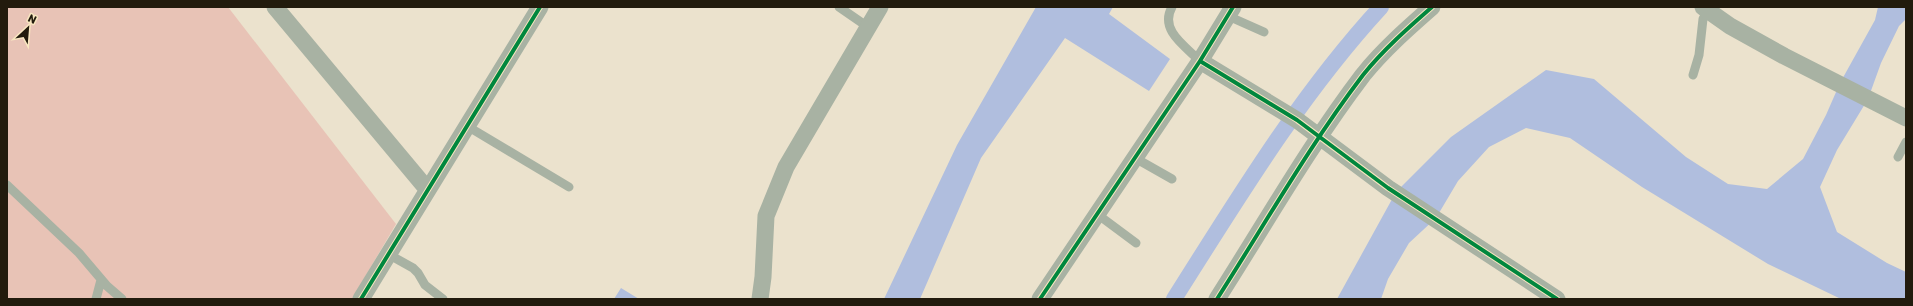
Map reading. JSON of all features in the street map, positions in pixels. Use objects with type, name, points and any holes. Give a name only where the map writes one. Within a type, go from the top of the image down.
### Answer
[{"type":"street","points":[[275,7],[428,189]]},
{"type":"street","points":[[361,299],[540,7]]},
{"type":"street","points":[[760,299],[763,277],[766,216],[786,167],[880,7]]},
{"type":"street","points":[[1217,299],[1319,136],[1364,74],[1399,36],[1432,7]]},
{"type":"street","points":[[1706,9],[1730,26],[1784,56],[1840,83],[1906,118]]},
{"type":"street","points":[[1040,299],[1200,60],[1230,11]]},
{"type":"street","points":[[1200,60],[1297,120],[1388,188],[1439,223],[1557,299]]},
{"type":"lane","points":[[839,7],[868,27]]},
{"type":"lane","points":[[1172,7],[1167,20],[1169,26],[1175,35],[1200,60]]},
{"type":"lane","points":[[1693,75],[1699,55],[1703,19],[1706,9]]},
{"type":"lane","points":[[1230,11],[1264,32]]},
{"type":"lane","points":[[466,126],[569,187]]},
{"type":"lane","points":[[1898,157],[1906,142]]},
{"type":"lane","points":[[1135,158],[1172,179]]},
{"type":"lane","points":[[7,186],[79,253],[102,280],[122,299]]},
{"type":"lane","points":[[1097,214],[1136,244]]},
{"type":"lane","points":[[388,254],[412,268],[425,284],[443,299]]},
{"type":"lane","points":[[96,299],[102,280]]},
{"type":"shaded area","points":[[7,7],[228,7],[396,224],[352,299],[7,299]]},
{"type":"water","points":[[1036,7],[1113,7],[1109,14],[1170,59],[1149,91],[1065,38],[981,158],[920,299],[884,299],[957,145]]},
{"type":"water","points":[[1878,7],[1906,7],[1906,19],[1899,26],[1881,63],[1868,99],[1837,150],[1820,187],[1837,232],[1887,263],[1906,272],[1906,299],[1841,299],[1768,264],[1642,187],[1570,138],[1526,128],[1489,147],[1458,181],[1436,218],[1409,243],[1388,279],[1381,299],[1337,299],[1396,192],[1451,137],[1546,70],[1594,79],[1686,157],[1728,184],[1767,189],[1803,159],[1826,115],[1840,83],[1875,20]]},
{"type":"water","points":[[621,288],[639,299],[614,299]]},
{"type":"waterway","points":[[1174,299],[1246,185],[1297,111],[1351,41],[1381,7]]},
{"type":"cycle path","points":[[361,299],[540,7]]},
{"type":"cycle path","points":[[1040,299],[1200,61],[1233,7]]},
{"type":"cycle path","points":[[1217,299],[1306,157],[1343,102],[1363,75],[1387,48],[1432,7]]},
{"type":"cycle path","points":[[1200,61],[1297,120],[1388,188],[1557,299]]}]
